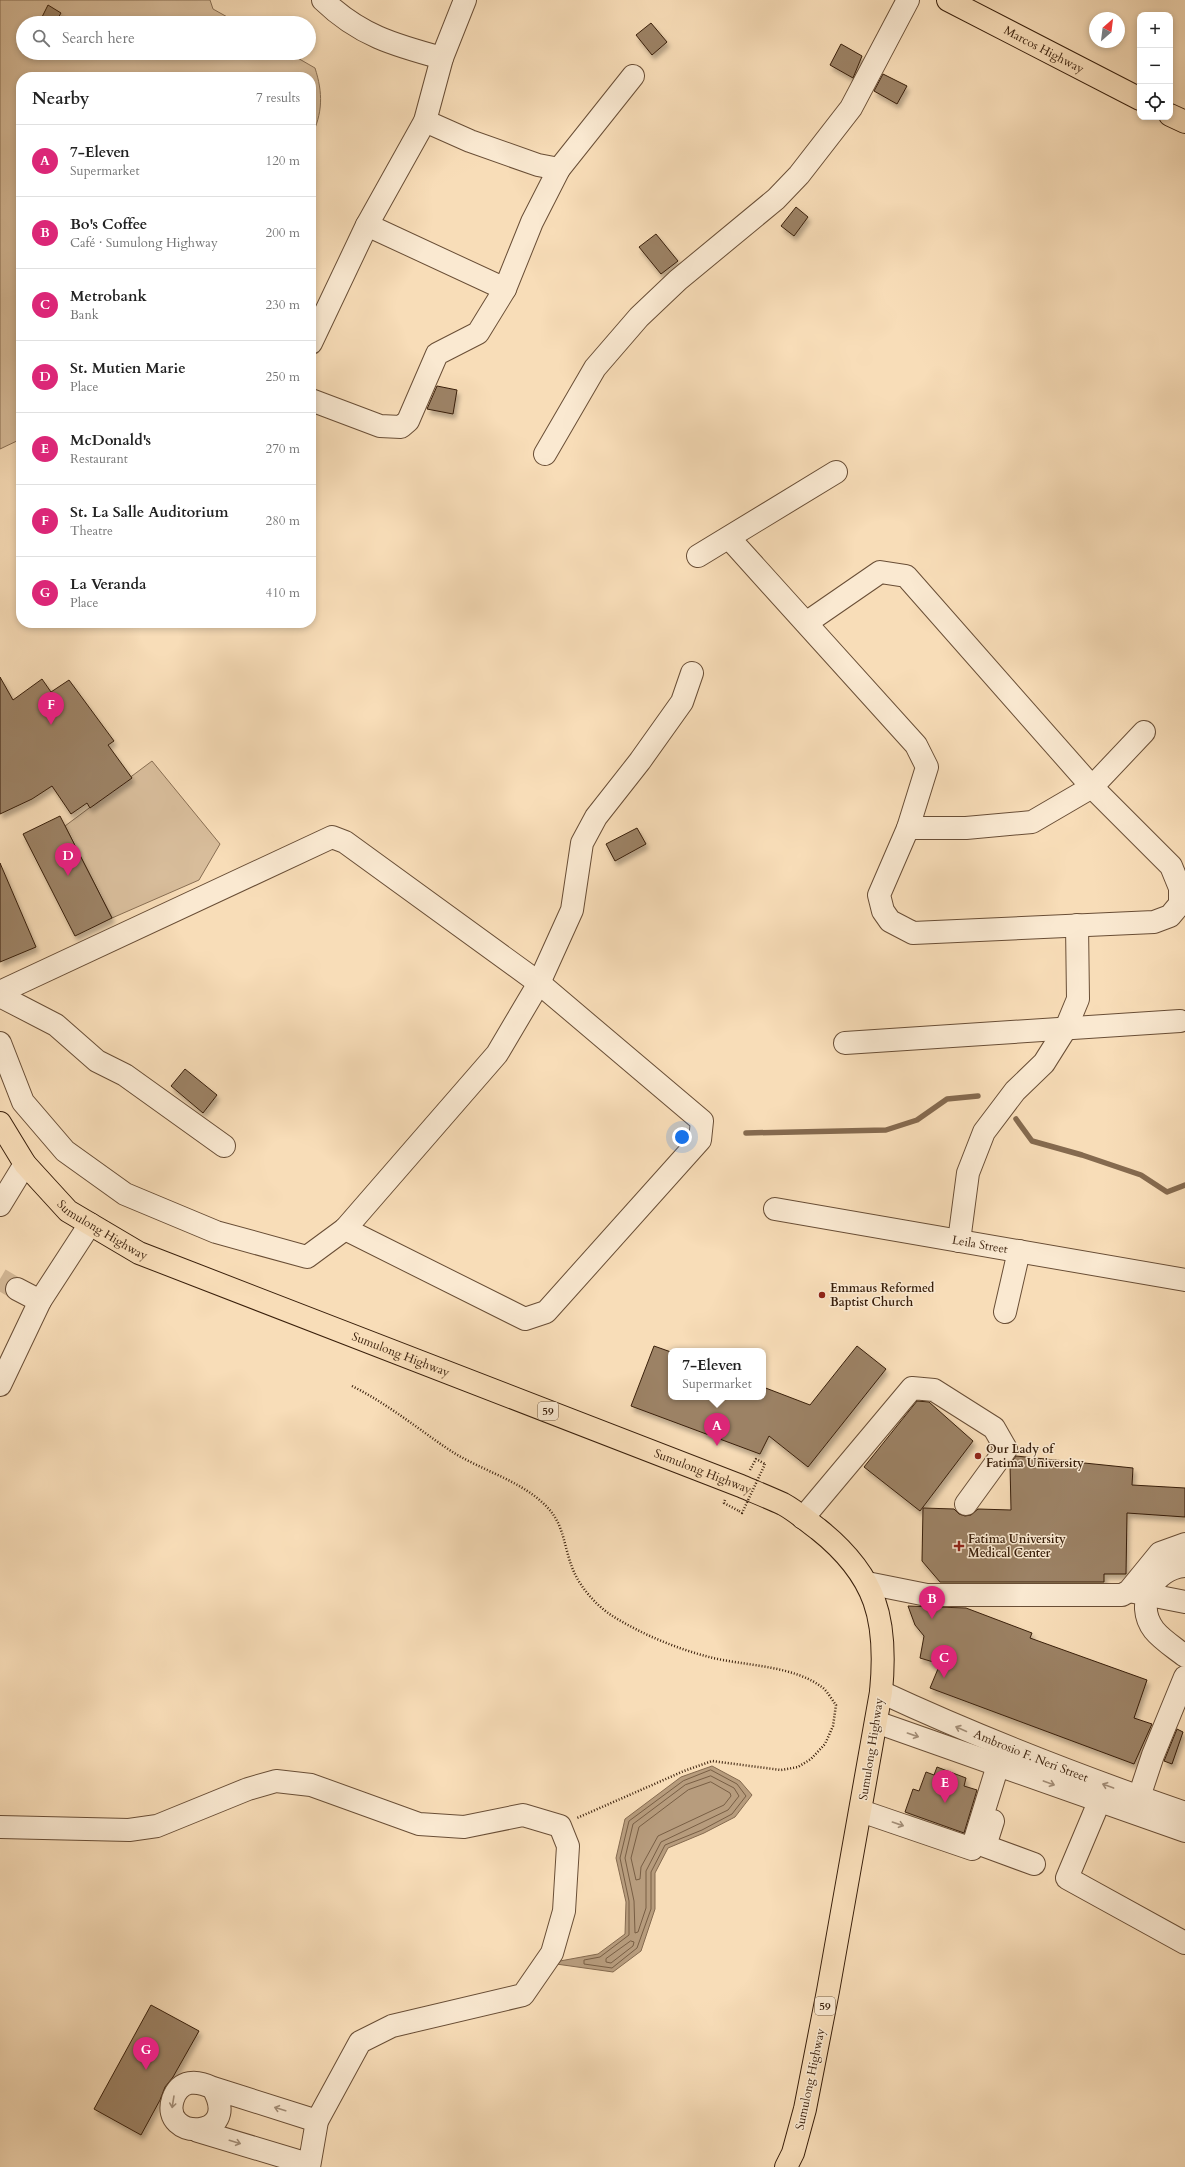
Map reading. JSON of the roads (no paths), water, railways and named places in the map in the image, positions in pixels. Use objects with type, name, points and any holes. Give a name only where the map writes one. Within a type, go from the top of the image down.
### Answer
[{"type":"main road","name":"Marcos Highway","points":[[948,0],[1137,97]]},
{"type":"main road","points":[[1173,116],[1185,122]]},
{"type":"main road","name":"Sumulong Highway","points":[[0,1123],[25,1164],[68,1211],[139,1253],[741,1486],[784,1505],[804,1518],[832,1541],[851,1560],[867,1583],[876,1604],[882,1632],[883,1665],[881,1692],[861,1811],[805,2110],[793,2153],[786,2167]]},
{"type":"street","points":[[323,0],[341,17],[380,40],[442,58]]},
{"type":"street","points":[[316,332],[366,225],[425,121],[442,58],[465,0]]},
{"type":"street","points":[[545,454],[595,368],[639,317],[678,280],[776,199],[804,169],[851,108],[908,0]]},
{"type":"street","points":[[316,402],[380,426],[401,427],[408,421],[437,354],[478,333],[505,289],[532,222],[559,169],[633,76]]},
{"type":"street","points":[[425,121],[470,141],[538,165],[559,169]]},
{"type":"street","points":[[366,225],[505,289]]},
{"type":"street","points":[[698,556],[836,472]]},
{"type":"street","points":[[729,538],[916,745],[927,766],[908,828],[879,895],[883,911],[890,921],[913,933],[973,932],[1077,924],[1154,922],[1170,916],[1180,904],[1180,888],[1171,866],[1092,787],[906,576],[880,572],[806,623]]},
{"type":"street","points":[[0,1043],[23,1102],[65,1150],[126,1194],[216,1232],[307,1256],[345,1229],[497,1054],[539,983],[572,910],[582,843],[596,817],[640,761],[682,702],[692,673]]},
{"type":"street","points":[[908,828],[966,828],[1032,822],[1092,787],[1144,732]]},
{"type":"street","points":[[0,992],[332,837],[344,842],[539,983],[702,1121],[700,1140],[546,1312],[525,1319],[345,1229]]},
{"type":"street","points":[[959,1241],[968,1173],[984,1132],[1015,1091],[1044,1063],[1066,1028],[1078,999],[1077,924]]},
{"type":"street","points":[[0,996],[56,1024],[97,1061],[125,1075],[224,1146]]},
{"type":"street","points":[[845,1043],[1180,1021]]},
{"type":"street","points":[[0,1205],[25,1164]]},
{"type":"street","name":"Leila Street","points":[[775,1209],[1185,1280]]},
{"type":"street","points":[[0,1385],[40,1301],[90,1224]]},
{"type":"street","points":[[1005,1312],[1019,1251]]},
{"type":"street","points":[[17,1289],[40,1301]]},
{"type":"street","points":[[804,1518],[912,1388],[934,1390],[994,1428],[1006,1449],[966,1504]]},
{"type":"street","points":[[1185,1544],[1160,1553],[1139,1593],[1146,1615],[1154,1630],[1185,1656]]},
{"type":"street","points":[[1139,1593],[1174,1567],[1185,1566]]},
{"type":"street","points":[[867,1583],[927,1595],[1104,1596],[1139,1593],[1185,1602]]},
{"type":"street","points":[[1139,1797],[1153,1755],[1185,1677]]},
{"type":"street","name":"Ambrosio F. Neri Street","points":[[881,1692],[964,1731],[1013,1766],[1098,1802],[1185,1831]]},
{"type":"street","name":"Ambrosio F. Neri Street","points":[[876,1722],[1013,1766],[1139,1797],[1185,1813]]},
{"type":"street","points":[[861,1811],[972,1848],[1013,1766]]},
{"type":"street","points":[[1013,1766],[985,1846],[1034,1864]]},
{"type":"street","points":[[0,1827],[136,1829],[157,1826],[248,1789],[276,1781],[311,1785],[419,1824],[464,1827],[523,1815],[560,1826],[568,1846],[564,1911],[552,1953],[523,1995],[392,2026],[360,2042],[317,2121],[309,2166],[198,2131],[184,2128],[174,2119],[171,2105],[176,2092],[186,2083],[200,2082],[213,2088],[317,2121]]},
{"type":"street","points":[[1098,1802],[1067,1878],[1185,1943]]},
{"type":"street","points":[[198,2131],[211,2126],[219,2114],[220,2101],[213,2088]]},
{"type":"water","points":[[712,1766],[740,1781],[752,1795],[735,1817],[704,1833],[668,1848],[655,1873],[655,1909],[641,1951],[613,1972],[549,1963],[598,1954],[625,1934],[626,1902],[616,1858],[625,1819],[681,1777]]},
{"type":"waterway","points":[[746,1133],[886,1130],[917,1120],[947,1099],[978,1096]]},
{"type":"waterway","points":[[1016,1119],[1032,1141],[1082,1155],[1141,1175],[1167,1192],[1185,1185]]},
{"type":"tunnel","points":[[0,1279],[17,1289]]},
{"type":"place","name":"St. La Salle Auditorium","points":[[51,725]]},
{"type":"place","name":"St. Mutien Marie","points":[[68,876]]},
{"type":"place","name":"Emmaus Reformed Baptist Church","points":[[822,1295]]},
{"type":"place","name":"7-Eleven","points":[[717,1446]]},
{"type":"place","name":"Our Lady of Fatima University","points":[[978,1456]]},
{"type":"place","name":"Fatima University Medical Center","points":[[959,1546]]},
{"type":"place","name":"Bo's Coffee","points":[[932,1619]]},
{"type":"place","name":"Metrobank","points":[[944,1678]]},
{"type":"place","name":"McDonald's","points":[[945,1803]]},
{"type":"place","name":"La Veranda","points":[[146,2070]]}]
